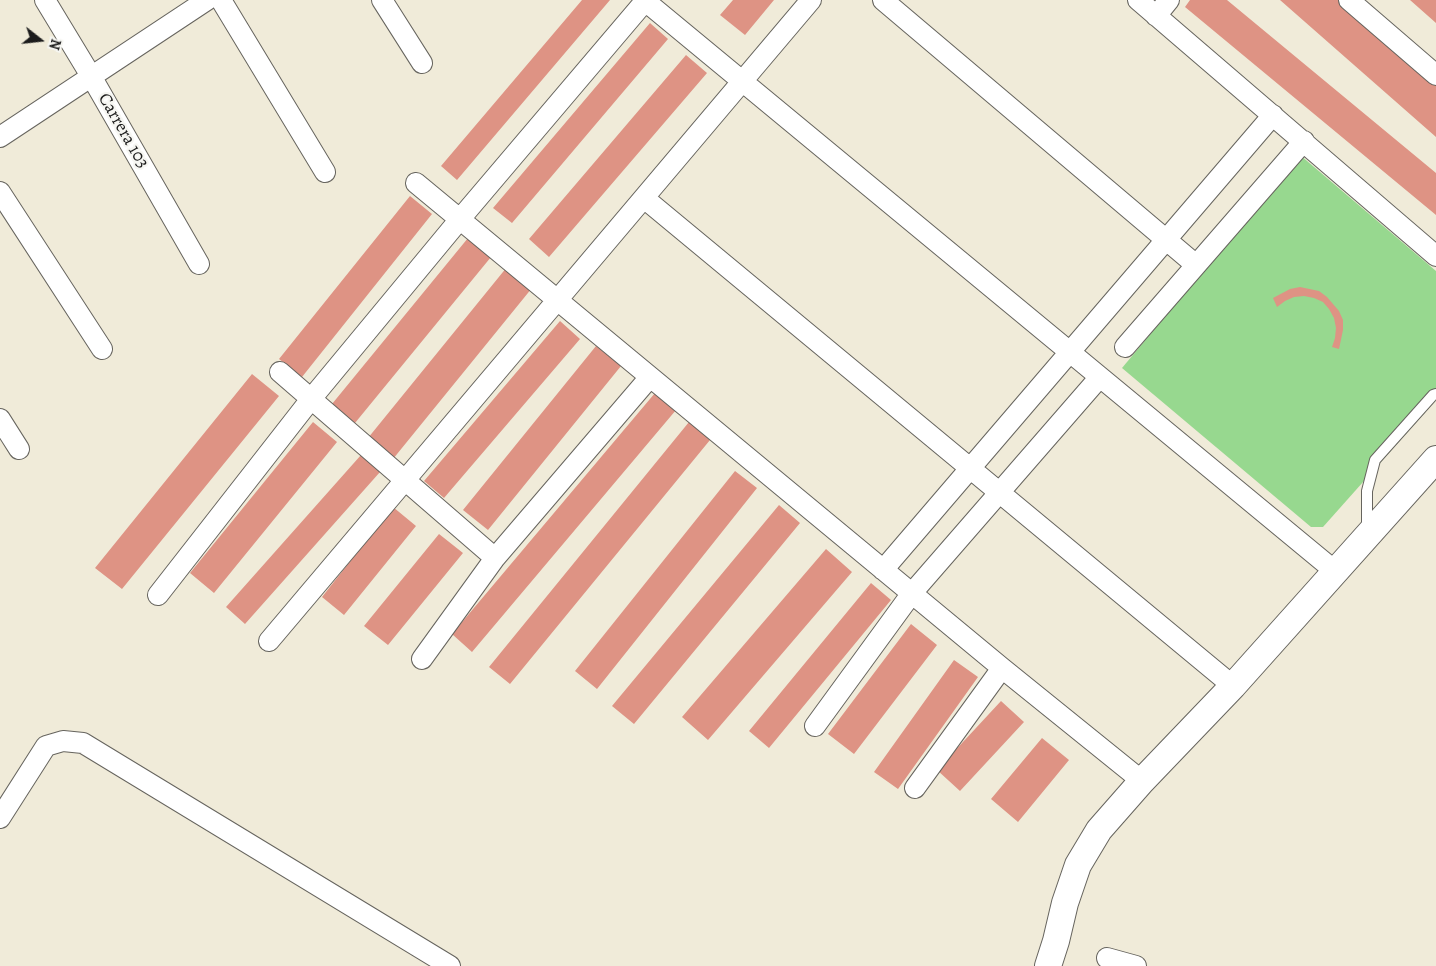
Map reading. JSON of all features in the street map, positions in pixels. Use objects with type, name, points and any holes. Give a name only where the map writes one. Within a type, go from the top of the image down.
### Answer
[{"type":"street","name":"Carrera 103","points":[[45,0],[199,264]]},
{"type":"street","points":[[0,137],[207,0]]},
{"type":"street","points":[[221,0],[326,172]]},
{"type":"street","points":[[382,0],[422,63]]},
{"type":"street","points":[[158,595],[311,399],[645,0],[1099,378],[1336,572]]},
{"type":"street","points":[[268,641],[811,0]]},
{"type":"street","points":[[883,0],[1196,265]]},
{"type":"street","points":[[1138,0],[1436,256]]},
{"type":"street","points":[[1156,16],[1169,0]]},
{"type":"street","points":[[1349,0],[1436,75]]},
{"type":"street","points":[[883,570],[1273,115]]},
{"type":"street","points":[[1125,347],[1304,141]]},
{"type":"street","points":[[416,183],[912,594],[1142,781]]},
{"type":"street","points":[[0,192],[102,349]]},
{"type":"street","points":[[644,198],[1233,686]]},
{"type":"street","points":[[280,372],[496,558]]},
{"type":"street","points":[[422,659],[496,558],[650,377]]},
{"type":"street","points":[[815,726],[912,594],[1099,378]]},
{"type":"street","points":[[0,419],[20,449]]},
{"type":"street","points":[[1048,966],[1065,903],[1078,865],[1099,830],[1142,781],[1233,686],[1436,460]]},
{"type":"street","points":[[915,788],[1002,668]]},
{"type":"street","points":[[0,818],[46,746],[63,741],[83,743],[450,966]]},
{"type":"street","points":[[1107,958],[1136,966]]},
{"type":"lane","points":[[1367,537],[1367,491],[1375,460],[1436,394]]},
{"type":"green space","points":[[1300,155],[1436,271],[1436,400],[1323,527],[1311,527],[1122,368]]},
{"type":"building","points":[[582,0],[610,0],[457,180],[441,166]]},
{"type":"building","points":[[733,0],[774,0],[745,35],[720,15]]},
{"type":"building","points":[[1190,0],[1227,0],[1436,173],[1436,215],[1185,7]]},
{"type":"building","points":[[1280,0],[1344,0],[1436,81],[1436,137]]},
{"type":"building","points":[[1410,0],[1436,0],[1436,23]]},
{"type":"building","points":[[650,23],[668,39],[512,223],[493,208]]},
{"type":"building","points":[[686,55],[707,73],[549,257],[529,239]]},
{"type":"building","points":[[410,196],[432,214],[302,377],[279,359]]},
{"type":"building","points":[[468,238],[491,257],[355,423],[332,404]]},
{"type":"building","points":[[507,267],[532,288],[393,459],[368,438]]},
{"type":"building","points":[[1300,287],[1319,291],[1339,311],[1343,320],[1343,330],[1339,349],[1332,347],[1336,328],[1334,318],[1323,302],[1304,296],[1294,297],[1277,307],[1273,298],[1290,289]]},
{"type":"building","points":[[560,321],[580,339],[444,498],[424,481]]},
{"type":"building","points":[[596,346],[621,366],[488,530],[463,510]]},
{"type":"building","points":[[252,374],[279,396],[122,589],[95,568]]},
{"type":"building","points":[[655,393],[676,410],[472,652],[452,634]]},
{"type":"building","points":[[313,422],[337,442],[214,593],[190,573]]},
{"type":"building","points":[[689,422],[710,440],[510,684],[489,667]]},
{"type":"building","points":[[361,455],[380,472],[245,624],[226,607]]},
{"type":"building","points":[[735,471],[757,488],[597,689],[575,671]]},
{"type":"building","points":[[779,505],[800,523],[634,724],[612,706]]},
{"type":"building","points":[[393,507],[416,526],[344,615],[322,597]]},
{"type":"building","points":[[439,534],[463,553],[388,645],[364,626]]},
{"type":"building","points":[[826,549],[852,572],[708,740],[682,717]]},
{"type":"building","points":[[871,583],[891,600],[769,748],[749,731]]},
{"type":"building","points":[[911,624],[937,645],[854,754],[828,734]]},
{"type":"building","points":[[954,660],[978,677],[898,789],[874,772]]},
{"type":"building","points":[[1001,701],[1024,722],[960,791],[937,770]]},
{"type":"building","points":[[1042,738],[1069,760],[1018,822],[991,799]]}]
